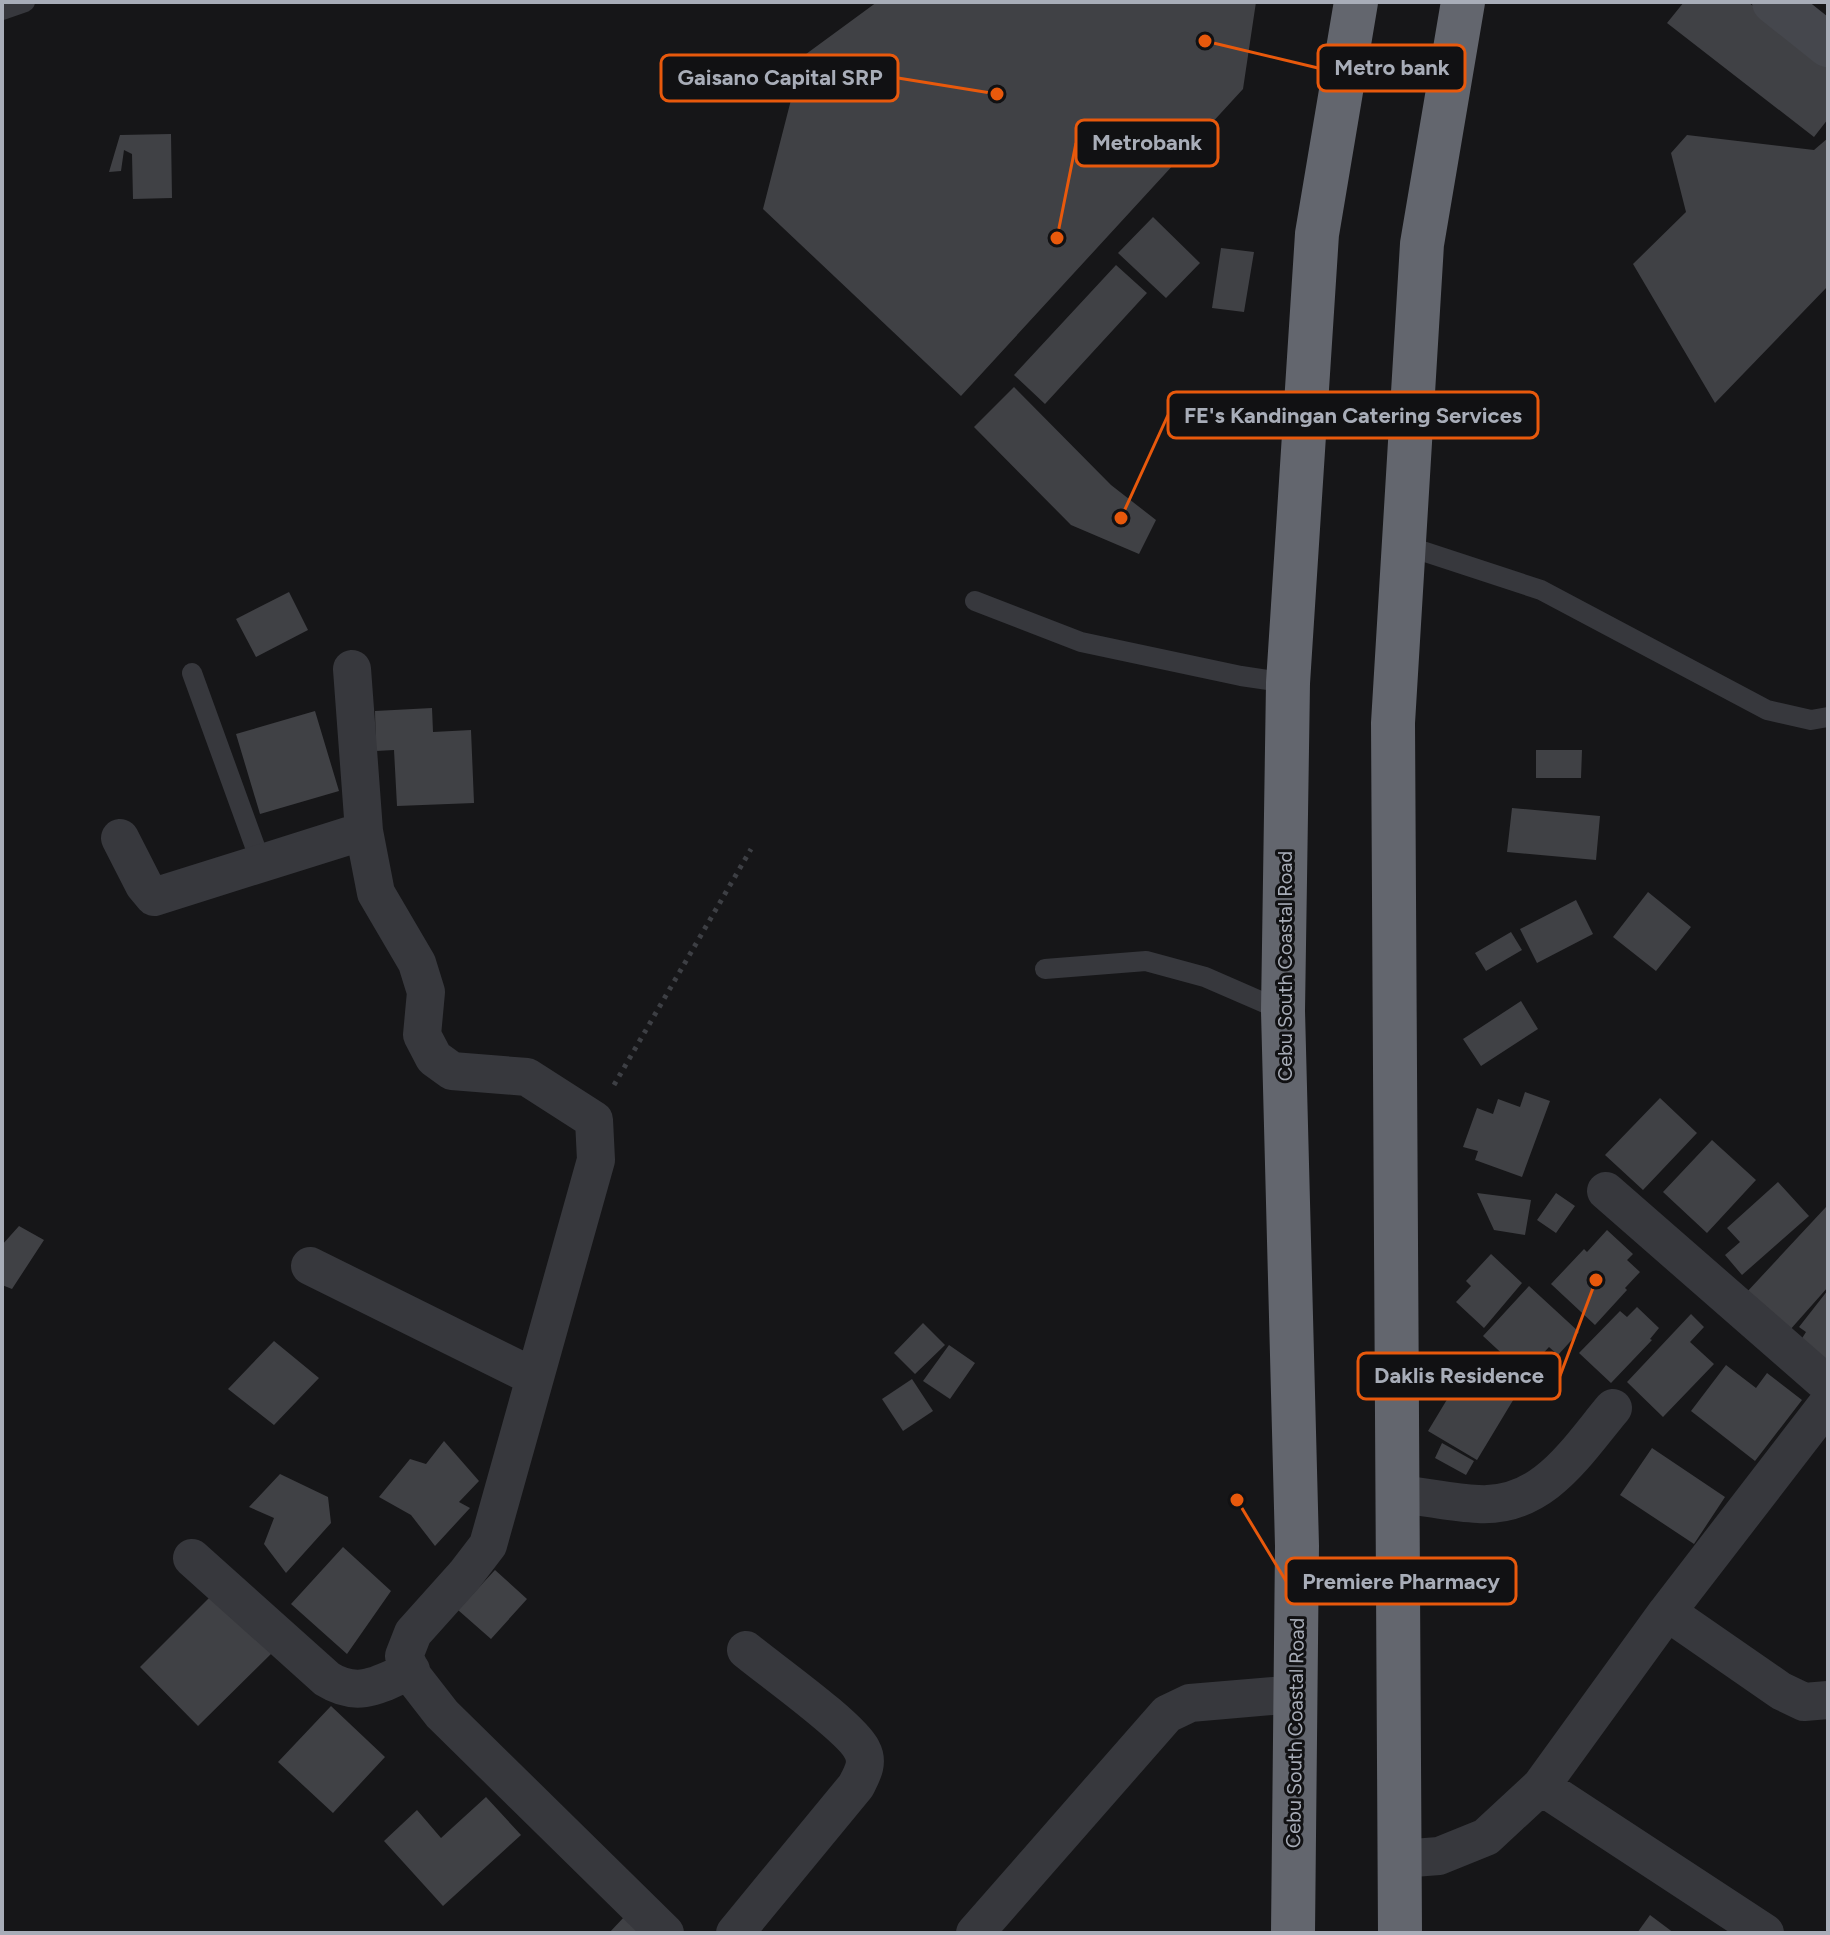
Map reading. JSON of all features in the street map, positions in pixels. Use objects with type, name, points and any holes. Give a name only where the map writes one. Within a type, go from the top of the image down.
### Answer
[{"type":"highway","name":"Cebu South Coastal Road","points":[[1293,1933],[1297,1546],[1283,1011],[1288,683],[1317,234],[1356,2]]},
{"type":"highway","points":[[1400,1933],[1393,723],[1422,244],[1463,2]]},
{"type":"street","points":[[1774,2],[1828,45]]},
{"type":"street","points":[[352,669],[364,831],[376,893],[417,963],[426,992],[422,1035],[434,1058],[452,1071],[527,1077],[594,1120],[596,1160],[488,1545],[413,1633],[404,1656],[414,1678],[442,1714],[665,1933]]},
{"type":"street","points":[[120,838],[144,885],[154,897],[364,831]]},
{"type":"street","points":[[1606,1191],[1828,1385]]},
{"type":"street","points":[[310,1266],[534,1377]]},
{"type":"street","points":[[1400,1859],[1439,1856],[1486,1837],[1541,1786],[1667,1612],[1828,1403]]},
{"type":"street","points":[[1397,1494],[1479,1505],[1518,1499],[1549,1482],[1613,1408]]},
{"type":"street","points":[[192,1558],[338,1686],[365,1689],[411,1670]]},
{"type":"street","points":[[1667,1612],[1781,1691],[1804,1702],[1828,1700]]},
{"type":"street","points":[[735,1933],[856,1786],[866,1763],[862,1749],[847,1731],[746,1650]]},
{"type":"street","points":[[975,1933],[1167,1714],[1190,1703],[1296,1694]]},
{"type":"street","points":[[1541,1786],[1765,1933]]},
{"type":"lane","points":[[2,10],[25,2]]},
{"type":"lane","points":[[1404,545],[1541,590],[1767,710],[1811,720],[1828,717]]},
{"type":"lane","points":[[975,601],[1081,642],[1288,683]]},
{"type":"lane","points":[[192,673],[261,863]]},
{"type":"lane","points":[[1045,969],[1146,961],[1205,977],[1283,1011]]},
{"type":"path","points":[[594,1120],[751,849]]},
{"type":"building","points":[[877,2],[1256,2],[1243,89],[961,396],[763,209],[802,57]]},
{"type":"building","points":[[1684,2],[1748,2],[1828,65],[1828,119],[1814,137],[1667,23]]},
{"type":"building","points":[[171,134],[172,198],[133,199],[132,154],[124,150],[121,171],[109,172],[120,135]]},
{"type":"building","points":[[1687,135],[1814,150],[1828,138],[1828,286],[1715,403],[1633,264],[1686,212],[1671,153]]},
{"type":"building","points":[[1153,217],[1200,263],[1166,298],[1118,253]]},
{"type":"building","points":[[1221,248],[1254,252],[1244,312],[1212,308]]},
{"type":"building","points":[[1116,265],[1147,293],[1045,404],[1014,375]]},
{"type":"building","points":[[1014,387],[1111,485],[1156,520],[1139,554],[1071,525],[974,427]]},
{"type":"building","points":[[289,592],[308,630],[256,657],[236,619]]},
{"type":"building","points":[[432,708],[433,732],[471,730],[474,803],[397,806],[394,750],[376,751],[375,711]]},
{"type":"building","points":[[315,711],[339,791],[260,814],[236,734]]},
{"type":"building","points":[[1536,750],[1582,750],[1581,778],[1536,778]]},
{"type":"building","points":[[1512,808],[1600,816],[1596,860],[1507,852]]},
{"type":"building","points":[[1648,892],[1691,927],[1656,971],[1613,937]]},
{"type":"building","points":[[1576,900],[1593,934],[1537,963],[1520,929]]},
{"type":"building","points":[[1511,932],[1522,950],[1486,971],[1475,953]]},
{"type":"building","points":[[1521,1001],[1538,1029],[1481,1066],[1463,1039]]},
{"type":"building","points":[[1525,1092],[1550,1101],[1522,1177],[1475,1160],[1478,1151],[1463,1147],[1477,1108],[1493,1114],[1498,1099],[1520,1107]]},
{"type":"building","points":[[1660,1098],[1697,1133],[1643,1190],[1605,1155]]},
{"type":"building","points":[[1712,1140],[1756,1180],[1707,1233],[1663,1192]]},
{"type":"building","points":[[1778,1182],[1809,1216],[1742,1275],[1725,1255],[1740,1242],[1727,1228]]},
{"type":"building","points":[[1477,1193],[1531,1200],[1525,1235],[1494,1230]]},
{"type":"building","points":[[1556,1193],[1575,1206],[1556,1233],[1537,1220]]},
{"type":"building","points":[[1826,1207],[1828,1287],[1789,1331],[1746,1293]]},
{"type":"building","points":[[19,1226],[44,1240],[12,1289],[2,1285],[2,1245]]},
{"type":"building","points":[[1607,1230],[1633,1254],[1627,1260],[1640,1272],[1595,1325],[1551,1284]]},
{"type":"building","points":[[1491,1254],[1522,1283],[1484,1328],[1456,1302],[1471,1286],[1466,1281]]},
{"type":"building","points":[[1529,1286],[1579,1332],[1558,1355],[1549,1347],[1524,1374],[1483,1336]]},
{"type":"building","points":[[1828,1290],[1828,1364],[1799,1343],[1806,1332],[1799,1327]]},
{"type":"building","points":[[1637,1307],[1659,1328],[1652,1340],[1611,1383],[1579,1353],[1620,1311],[1627,1317]]},
{"type":"building","points":[[1691,1314],[1704,1327],[1690,1342],[1714,1364],[1663,1417],[1627,1382]]},
{"type":"building","points":[[923,1323],[945,1345],[915,1374],[894,1353]]},
{"type":"building","points":[[274,1341],[319,1378],[274,1425],[228,1389]]},
{"type":"building","points":[[949,1345],[975,1363],[950,1399],[923,1381]]},
{"type":"building","points":[[1726,1365],[1756,1388],[1767,1373],[1802,1400],[1755,1461],[1691,1411]]},
{"type":"building","points":[[1466,1368],[1515,1397],[1477,1460],[1428,1431]]},
{"type":"building","points":[[912,1379],[933,1411],[903,1431],[882,1399]]},
{"type":"building","points":[[444,1441],[479,1481],[459,1502],[470,1508],[435,1546],[411,1515],[379,1497],[410,1459],[426,1464]]},
{"type":"building","points":[[1442,1443],[1474,1461],[1466,1475],[1435,1458]]},
{"type":"building","points":[[1652,1448],[1725,1497],[1694,1544],[1620,1495]]},
{"type":"building","points":[[280,1474],[328,1497],[331,1523],[286,1573],[264,1544],[274,1518],[249,1507]]},
{"type":"building","points":[[343,1547],[391,1591],[347,1654],[291,1604]]},
{"type":"building","points":[[495,1570],[527,1599],[491,1639],[458,1610]]},
{"type":"building","points":[[215,1592],[273,1652],[198,1726],[140,1667]]},
{"type":"building","points":[[331,1706],[385,1757],[333,1813],[278,1762]]},
{"type":"building","points":[[486,1797],[521,1835],[443,1906],[384,1841],[417,1810],[441,1838]]},
{"type":"building","points":[[1650,1915],[1674,1933],[1637,1933]]},
{"type":"building","points":[[625,1916],[644,1933],[609,1933]]},
{"type":"place","name":"Metro bank","points":[[1205,41]]},
{"type":"place","name":"Gaisano Capital SRP","points":[[997,94]]},
{"type":"place","name":"Metrobank","points":[[1057,238]]},
{"type":"place","name":"FE's Kandingan Catering Services","points":[[1121,518]]},
{"type":"place","name":"Daklis Residence","points":[[1596,1280]]},
{"type":"place","name":"Premiere Pharmacy","points":[[1237,1500]]}]
